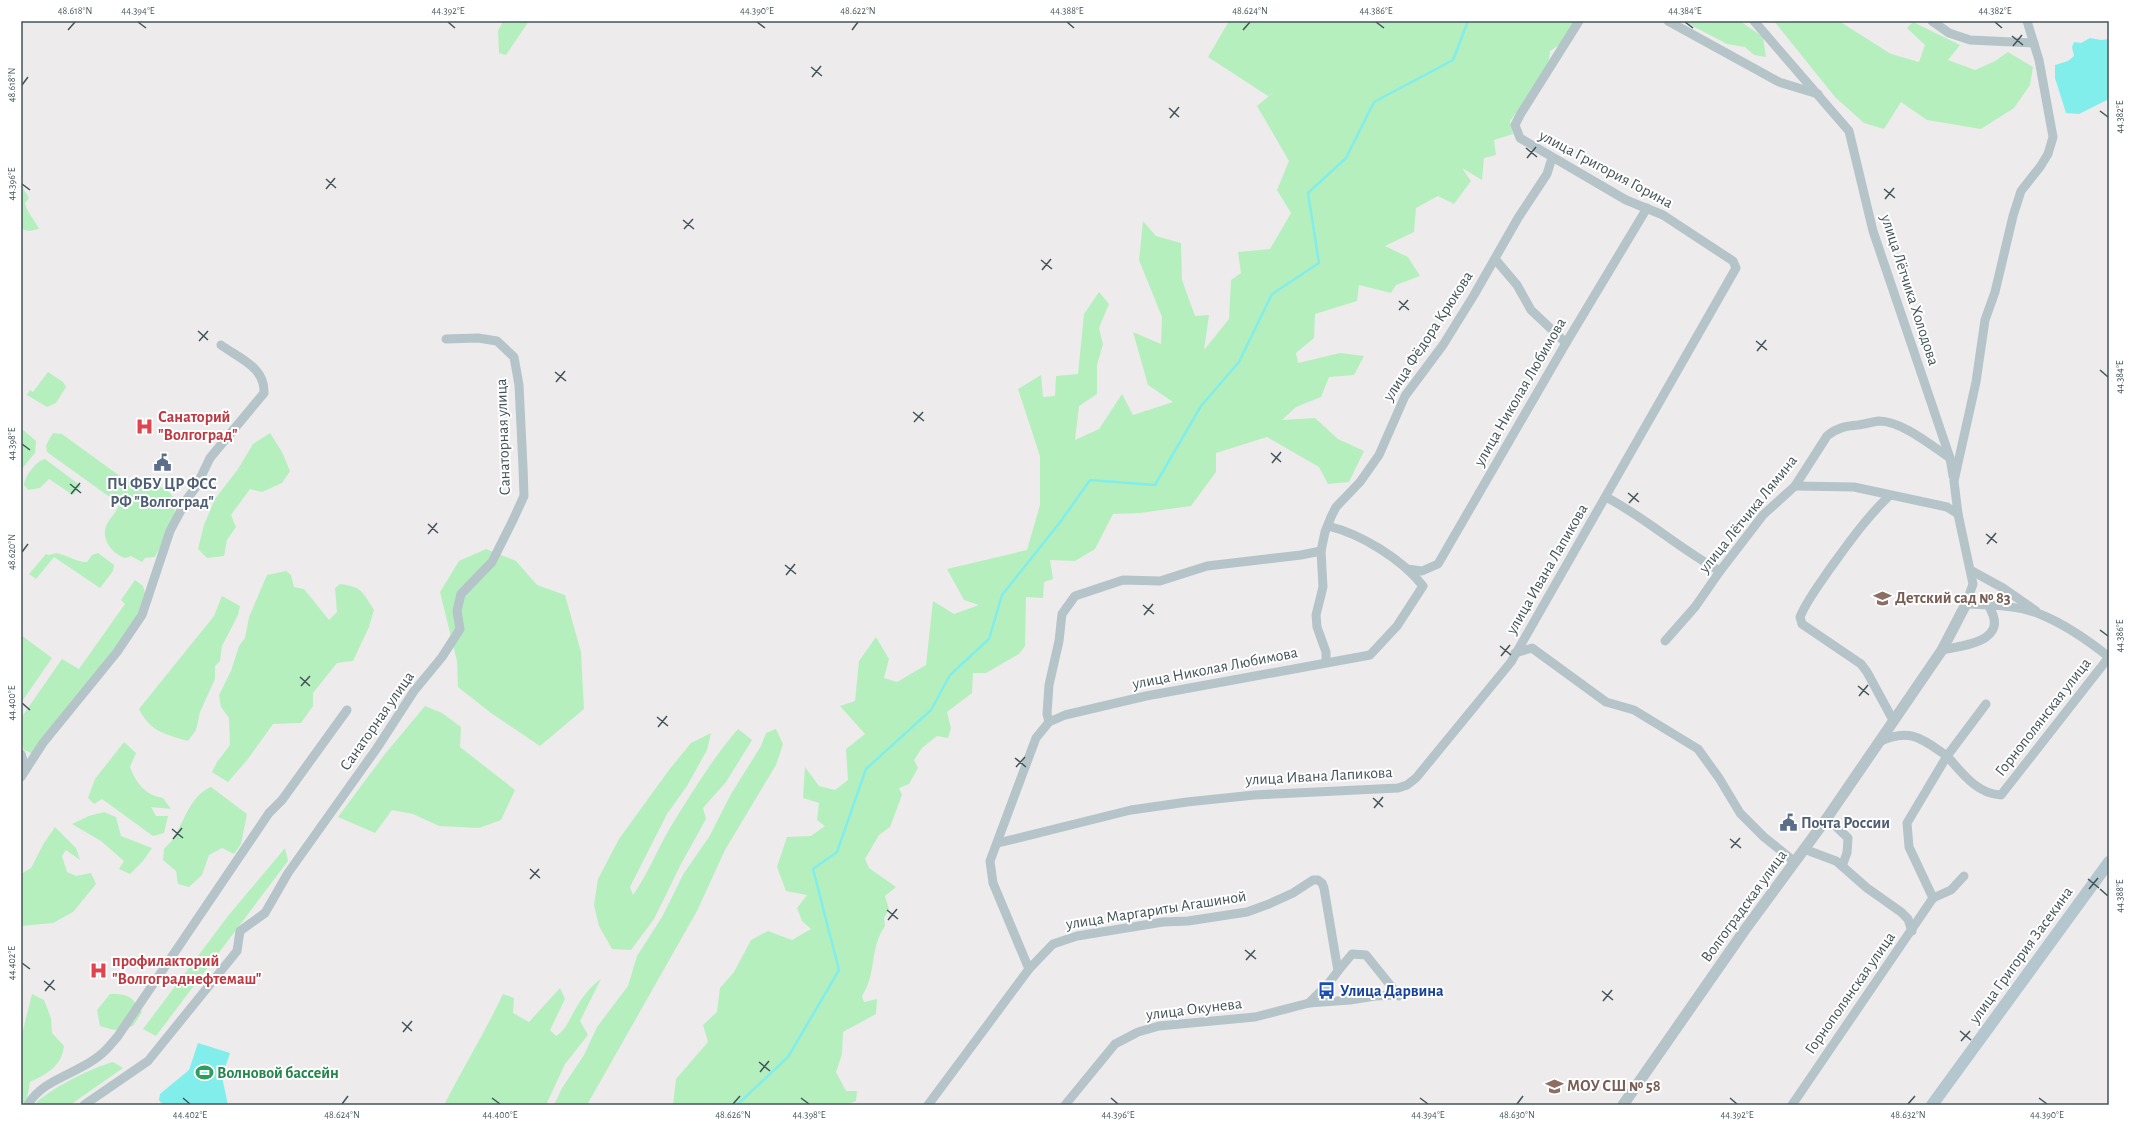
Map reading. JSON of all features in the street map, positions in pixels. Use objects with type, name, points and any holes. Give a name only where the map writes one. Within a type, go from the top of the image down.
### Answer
[{"type":"main road","name":"улица Григория Засекина","points":[[1932,1105],[2109,862]]},
{"type":"street","name":"улица Григория Горина","points":[[1579,21],[1529,99],[1515,125],[1520,138],[1626,200],[1663,215],[1732,261]]},
{"type":"street","points":[[1668,21],[1779,82],[1818,94]]},
{"type":"street","name":"улица Лётчика Холодова","points":[[1754,21],[1849,131],[1873,232],[1950,458],[1958,514],[1972,571],[1973,584],[1966,604]]},
{"type":"street","points":[[1932,21],[1949,33],[1970,40],[2034,43]]},
{"type":"street","points":[[1954,481],[1976,382],[1984,320],[1995,292],[2013,216],[2021,191],[2040,167],[2048,154],[2053,137],[2039,60],[2027,21]]},
{"type":"street","name":"улица Фёдора Крюкова","points":[[1326,662],[1325,647],[1316,622],[1323,587],[1321,551],[1328,526],[1336,507],[1360,482],[1379,455],[1392,421],[1405,396],[1443,344],[1546,174],[1552,158]]},
{"type":"street","name":"улица Николая Любимова","points":[[1407,569],[1422,571],[1438,564],[1566,343],[1647,208]]},
{"type":"street","points":[[1495,259],[1516,285],[1531,310],[1566,343]]},
{"type":"street","name":"улица Ивана Лапикова","points":[[998,843],[1131,810],[1254,795],[1398,788],[1407,785],[1416,778],[1505,671],[1731,279],[1736,268],[1732,261]]},
{"type":"street","name":"Санаторная улица","points":[[84,1105],[148,1061],[237,951],[240,931],[266,913],[288,873],[377,748],[414,691],[446,652],[460,629],[457,611],[461,594],[492,562],[512,522],[524,496],[518,385],[514,357],[497,341],[478,338],[446,339]]},
{"type":"street","points":[[24,773],[43,743],[117,652],[142,615],[170,531],[196,487],[210,458],[264,393],[264,384],[260,372],[221,346]]},
{"type":"street","name":"улица Лётчика Лямина","points":[[1665,641],[1695,607],[1720,571],[1763,515],[1795,486],[1827,436],[1834,430],[1880,421],[1896,425],[1928,442],[1950,458]]},
{"type":"street","points":[[1795,486],[1854,487],[1889,496],[1947,507],[1958,514]]},
{"type":"street","points":[[1889,496],[1869,516],[1851,539],[1818,587],[1800,617],[1802,624],[1861,664],[1867,672],[1893,720]]},
{"type":"street","points":[[1606,497],[1624,506],[1692,555],[1720,571]]},
{"type":"street","points":[[1328,526],[1365,540],[1407,569]]},
{"type":"street","points":[[1029,969],[992,878],[990,861],[1036,738],[1049,722],[1047,714],[1049,684],[1059,641],[1062,614],[1075,596],[1123,580],[1160,581],[1207,566],[1301,555],[1321,551]]},
{"type":"street","name":"улица Николая Любимова","points":[[1049,722],[1065,714],[1146,696],[1370,655],[1397,626],[1424,586],[1407,569]]},
{"type":"street","points":[[1972,571],[2003,588],[2040,614],[2069,629],[2109,657]]},
{"type":"street","points":[[1966,604],[1988,605],[2040,614]]},
{"type":"street","name":"Волгоградская улица","points":[[1623,1105],[1827,818],[1942,650],[1966,604]]},
{"type":"street","points":[[1942,650],[1977,643],[1986,638],[1992,631],[1994,621],[1993,613],[1988,605]]},
{"type":"street","points":[[1530,628],[1528,638],[1530,642],[1538,651],[1568,676],[1606,702],[1634,710],[1698,749],[1719,778],[1740,813],[1764,837],[1795,862]]},
{"type":"street","points":[[1515,653],[1532,648],[1538,651]]},
{"type":"street","name":"Горнополянская улица","points":[[1947,756],[1974,785],[1990,795],[2001,796],[2109,657]]},
{"type":"street","points":[[1964,876],[1951,890],[1933,898],[1909,847],[1907,823],[1947,756],[1986,704]]},
{"type":"street","points":[[28,1105],[32,1097],[44,1088],[99,1056],[118,1036],[268,813],[282,800],[347,710]]},
{"type":"street","points":[[1878,742],[1892,736],[1907,734],[1922,739],[1947,756]]},
{"type":"street","points":[[21,754],[24,773]]},
{"type":"street","points":[[1827,818],[1848,838],[1847,853],[1842,866]]},
{"type":"street","points":[[1804,849],[1836,861],[1867,888],[1901,912],[1908,919],[1912,930]]},
{"type":"street","name":"улица Маргариты Агашиной","points":[[928,1105],[1029,969],[1053,944],[1063,940],[1163,922],[1188,921],[1246,912],[1269,904],[1292,893],[1313,880],[1318,880],[1322,883],[1324,888],[1338,971]]},
{"type":"street","name":"Горнополянская улица","points":[[1792,1105],[1933,898]]},
{"type":"street","name":"улица Окунева","points":[[1065,1105],[1106,1053],[1115,1044],[1128,1036],[1159,1026],[1255,1017],[1309,1003],[1398,996],[1366,955],[1352,954],[1338,971]]},
{"type":"street","points":[[1309,1003],[1328,984],[1338,971]]},
{"type":"green space","points":[[503,21],[529,21],[506,55],[499,53],[498,31]]},
{"type":"green space","points":[[1229,21],[1577,21],[1566,41],[1550,51],[1546,81],[1533,89],[1510,121],[1513,134],[1494,140],[1496,155],[1484,158],[1482,180],[1462,168],[1471,181],[1454,204],[1438,196],[1416,208],[1414,232],[1385,246],[1408,257],[1420,276],[1396,285],[1391,293],[1359,285],[1357,301],[1315,314],[1314,338],[1296,353],[1298,363],[1340,353],[1364,356],[1354,375],[1329,377],[1321,397],[1296,407],[1282,420],[1315,418],[1338,439],[1364,451],[1349,482],[1328,484],[1319,467],[1267,437],[1216,453],[1216,472],[1191,506],[1140,513],[1113,514],[1095,549],[1075,561],[1050,560],[1053,579],[1044,582],[1043,598],[1026,597],[1025,646],[1019,654],[986,673],[973,673],[972,693],[947,712],[951,728],[948,738],[937,736],[922,748],[914,760],[918,768],[909,784],[899,788],[902,795],[890,827],[879,835],[865,859],[869,868],[896,887],[885,896],[889,909],[884,918],[885,926],[877,944],[870,979],[862,996],[864,1002],[877,999],[876,1014],[843,1032],[842,1054],[836,1072],[846,1091],[857,1091],[856,1101],[845,1105],[673,1105],[676,1079],[708,1042],[703,1025],[717,1012],[720,988],[734,972],[751,940],[768,931],[792,940],[811,929],[802,921],[797,908],[807,895],[786,891],[777,867],[787,837],[811,836],[825,826],[817,820],[819,803],[803,798],[805,767],[819,786],[835,790],[848,780],[846,749],[865,734],[840,706],[855,701],[859,661],[876,637],[889,659],[884,678],[897,682],[926,665],[933,601],[954,614],[979,605],[964,600],[947,569],[1027,550],[1040,505],[1040,456],[1018,389],[1041,375],[1043,397],[1055,396],[1056,376],[1078,374],[1084,314],[1099,292],[1109,304],[1099,328],[1103,344],[1097,365],[1097,394],[1079,406],[1075,440],[1099,429],[1122,394],[1133,415],[1173,402],[1148,385],[1133,332],[1161,344],[1162,317],[1139,260],[1143,221],[1156,236],[1181,243],[1182,280],[1195,316],[1209,315],[1204,350],[1229,319],[1231,280],[1241,273],[1238,252],[1270,249],[1291,213],[1277,190],[1289,161],[1257,106],[1275,91],[1268,96],[1208,57]]},
{"type":"green space","points":[[1683,21],[1740,21],[1763,37],[1766,57],[1754,55],[1745,47],[1727,44]]},
{"type":"green space","points":[[1774,21],[1839,21],[1891,54],[1919,62],[1925,45],[1907,28],[1913,22],[1960,45],[1948,60],[1975,70],[1995,61],[2008,52],[2033,67],[2030,85],[2014,108],[1981,129],[1927,120],[1901,102],[1884,129],[1864,123],[1835,97]]},
{"type":"green space","points":[[21,185],[29,198],[25,203],[26,206],[39,229],[29,231],[21,229]]},
{"type":"green space","points":[[48,372],[63,382],[66,387],[56,403],[47,407],[27,395],[30,390],[33,392]]},
{"type":"green space","points":[[21,428],[36,441],[35,453],[21,470]]},
{"type":"green space","points":[[53,433],[62,434],[128,482],[143,478],[153,481],[170,493],[174,500],[174,516],[167,534],[155,557],[145,558],[142,562],[131,556],[125,558],[112,550],[105,536],[105,531],[107,523],[118,508],[118,503],[47,452],[46,445]]},
{"type":"green space","points":[[270,433],[282,452],[290,471],[282,483],[262,492],[250,489],[231,515],[236,527],[227,540],[224,556],[207,558],[198,549],[204,525],[215,499],[238,469],[253,444]]},
{"type":"green space","points":[[45,459],[81,486],[73,495],[49,479],[40,488],[28,490],[24,485],[26,477],[32,469]]},
{"type":"green space","points":[[486,549],[516,561],[537,585],[565,595],[581,652],[584,709],[540,746],[491,713],[458,687],[457,661],[440,592],[459,561]]},
{"type":"green space","points":[[56,553],[79,561],[87,562],[92,555],[98,553],[114,565],[113,571],[100,588],[54,557],[36,579],[29,574],[46,554],[49,555]]},
{"type":"green space","points":[[286,571],[291,575],[294,587],[304,589],[329,620],[337,612],[335,588],[340,584],[353,587],[361,591],[374,610],[369,627],[353,661],[337,663],[313,693],[313,706],[301,723],[273,724],[248,759],[228,782],[212,772],[217,762],[230,745],[229,718],[221,707],[219,695],[231,671],[239,646],[245,638],[249,617],[267,575]]},
{"type":"green space","points":[[135,580],[143,586],[145,593],[137,615],[109,658],[33,754],[24,750],[21,742],[21,718],[62,659],[79,669],[125,604],[121,600]]},
{"type":"green space","points":[[222,596],[240,606],[238,615],[222,646],[220,661],[215,666],[215,679],[200,712],[196,730],[188,741],[165,734],[148,723],[139,709],[214,616]]},
{"type":"green space","points":[[21,635],[52,658],[21,703]]},
{"type":"green space","points":[[425,706],[442,713],[461,727],[460,747],[515,790],[501,820],[479,828],[439,826],[413,814],[392,810],[375,833],[338,817],[385,754]]},
{"type":"green space","points":[[738,729],[752,740],[726,782],[703,808],[706,819],[681,864],[654,919],[631,950],[612,949],[599,926],[594,905],[598,879],[619,839],[669,770],[691,743],[711,733],[707,750],[687,786],[667,814],[630,887],[633,895],[670,828],[694,790],[719,752]]},
{"type":"green space","points":[[776,729],[783,744],[776,765],[725,850],[697,911],[587,1105],[554,1105],[562,1088],[584,1055],[597,1027],[628,986],[637,956],[662,917],[684,873],[709,837],[731,794],[761,746],[766,733]]},
{"type":"green space","points":[[124,742],[136,753],[130,767],[138,783],[151,794],[163,798],[171,809],[151,807],[156,816],[168,816],[164,833],[153,836],[102,799],[94,804],[88,798],[95,779]]},
{"type":"green space","points":[[211,787],[247,814],[241,844],[234,854],[222,848],[209,855],[202,875],[189,887],[178,884],[176,871],[163,860],[164,849],[173,839],[193,802],[204,791]]},
{"type":"green space","points":[[104,812],[116,817],[121,836],[152,848],[143,861],[130,874],[119,869],[124,861],[101,841],[72,824],[89,816]]},
{"type":"green space","points":[[55,827],[76,848],[80,860],[66,850],[62,856],[67,872],[76,876],[91,873],[96,884],[73,912],[53,923],[21,926],[21,874],[31,868],[44,843]]},
{"type":"green space","points":[[285,848],[288,861],[156,1036],[143,1029],[228,916]]},
{"type":"green space","points":[[601,979],[580,1021],[588,1035],[565,1064],[546,1105],[444,1105],[503,994],[514,998],[513,1013],[529,1022],[560,988],[565,999],[550,1030],[556,1036],[566,1027],[584,996],[593,985]]},
{"type":"green space","points":[[32,994],[44,1000],[51,1018],[52,1033],[64,1046],[63,1053],[57,1064],[42,1076],[30,1082],[27,1099],[24,1105],[21,1105],[21,1038]]},
{"type":"green space","points":[[110,994],[126,995],[132,999],[142,1012],[133,1026],[114,1030],[100,1026],[97,1010]]},
{"type":"green space","points":[[113,1062],[123,1068],[70,1105],[34,1105],[59,1086],[94,1069]]},
{"type":"water","points":[[2090,38],[2101,40],[2109,39],[2109,99],[2079,114],[2066,113],[2055,78],[2055,65],[2068,61],[2074,56],[2072,47],[2074,42],[2081,43]]},
{"type":"water","name":"Волновой бассейн","points":[[198,1043],[230,1053],[222,1077],[228,1105],[163,1105],[159,1100],[160,1094],[189,1070]]},
{"type":"waterway","points":[[737,1105],[788,1057],[839,970],[813,869],[837,852],[866,769],[931,710],[950,675],[989,639],[1002,595],[1061,521],[1090,480],[1155,485],[1201,406],[1239,362],[1272,294],[1319,263],[1308,193],[1346,158],[1374,102],[1453,60],[1468,21]]},
{"type":"place","name":"Санаторий \"Волгоград\"","points":[[145,426]]},
{"type":"place","name":"ПЧ ФБУ ЦР ФСС РФ \"Волгоград\"","points":[[162,463]]},
{"type":"place","name":"Детский сад № 83","points":[[1882,598]]},
{"type":"place","name":"Почта России","points":[[1788,823]]},
{"type":"place","name":"профилакторий \"Волгограднефтемаш\"","points":[[99,970]]},
{"type":"place","name":"Улица Дарвина","points":[[1327,991]]},
{"type":"place","name":"Волновой бассейн","points":[[204,1073]]},
{"type":"place","name":"МОУ СШ № 58","points":[[1554,1086]]}]
